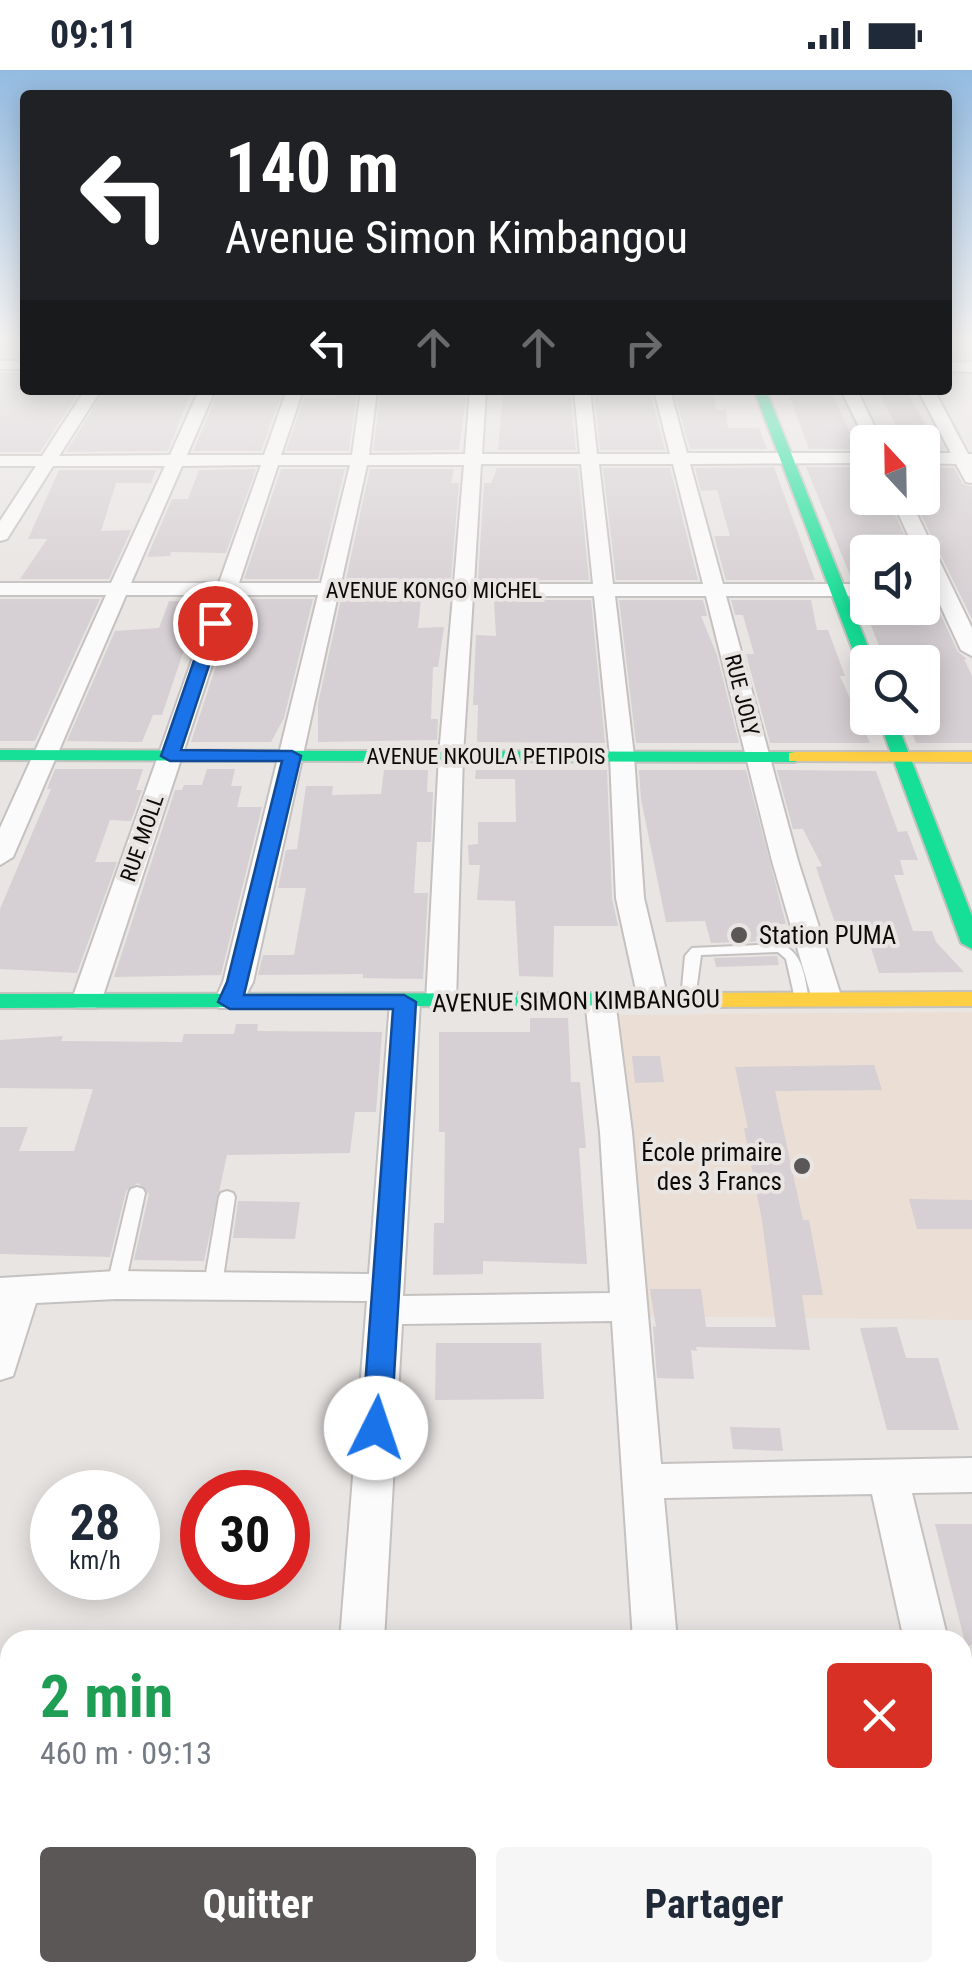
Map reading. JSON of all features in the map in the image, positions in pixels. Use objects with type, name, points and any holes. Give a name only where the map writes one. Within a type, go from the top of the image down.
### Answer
[{"type":"street","points":[[0,534],[66,430]]},
{"type":"street","points":[[0,857],[189,430]]},
{"type":"street","name":"RUE MOLL","points":[[86,1002],[282,430]]},
{"type":"street","points":[[230,1002],[292,756],[364,430]]},
{"type":"street","points":[[363,1630],[386,1299],[451,755],[476,430]]},
{"type":"street","points":[[587,430],[622,756],[630,898],[653,999]]},
{"type":"street","name":"RUE JOLY","points":[[674,430],[757,756],[827,998]]},
{"type":"street","points":[[775,430],[859,645]]},
{"type":"street","points":[[950,430],[967,458],[972,478]]},
{"type":"street","points":[[0,461],[850,458]]},
{"type":"street","points":[[940,458],[967,458]]},
{"type":"street","name":"AVENUE KONGO MICHEL","points":[[0,589],[850,590]]},
{"type":"street","points":[[940,591],[972,592]]},
{"type":"street","points":[[940,602],[972,650]]},
{"type":"street","points":[[893,735],[972,943]]},
{"type":"street","name":"AVENUE NKOULA PETIPOIS","points":[[0,755],[972,756]]},
{"type":"street","name":"AVENUE SIMON KIMBANGOU","points":[[0,1002],[972,999]]},
{"type":"street","points":[[600,1000],[616,1132],[654,1630]]},
{"type":"street","points":[[0,1365],[10,1292],[116,1285],[213,1285],[386,1299],[627,1307]]},
{"type":"street","points":[[641,1481],[972,1475]]},
{"type":"street","points":[[888,1476],[924,1630]]},
{"type":"lane","points":[[688,999],[692,956],[697,951],[782,948],[794,958],[802,999]]},
{"type":"lane","points":[[116,1285],[138,1193]]},
{"type":"lane","points":[[213,1285],[227,1196]]},
{"type":"shaded area","name":"École primaire des 3 Francs","points":[[972,1012],[972,1320],[645,1316],[618,1015]]},
{"type":"building","points":[[0,430],[54,430],[40,452],[0,452]]},
{"type":"building","points":[[80,430],[176,430],[168,451],[66,452]]},
{"type":"building","points":[[202,430],[269,430],[261,451],[193,451]]},
{"type":"building","points":[[293,430],[352,430],[349,451],[286,451]]},
{"type":"building","points":[[376,430],[462,430],[459,450],[373,451]]},
{"type":"building","points":[[500,430],[574,430],[576,450],[498,450]]},
{"type":"building","points":[[598,430],[660,430],[665,450],[600,450]]},
{"type":"building","points":[[685,430],[760,430],[767,449],[690,449]]},
{"type":"building","points":[[802,430],[849,430],[850,449],[809,449]]},
{"type":"building","points":[[774,467],[815,580],[726,580],[714,536],[730,536],[717,490],[701,491],[695,468]]},
{"type":"building","points":[[806,467],[850,467],[850,515],[895,515],[904,534],[850,535],[850,575]]},
{"type":"building","points":[[497,468],[578,468],[589,580],[478,580],[484,483],[491,483]]},
{"type":"building","points":[[603,468],[670,468],[698,580],[616,580]]},
{"type":"building","points":[[940,468],[954,468],[963,484],[972,487],[972,619],[940,553],[940,535],[931,535],[921,515],[940,515]]},
{"type":"building","points":[[256,469],[226,553],[171,552],[170,556],[147,557],[172,499],[188,499],[199,470]]},
{"type":"building","points":[[281,469],[345,469],[318,579],[244,579]]},
{"type":"building","points":[[370,469],[454,469],[451,483],[459,483],[451,579],[346,579]]},
{"type":"building","points":[[59,470],[156,470],[151,483],[116,483],[101,531],[131,530],[109,579],[20,579],[47,539],[28,539]]},
{"type":"building","points":[[0,599],[100,599],[35,741],[0,741]]},
{"type":"building","points":[[238,599],[313,599],[284,718],[271,742],[191,742]]},
{"type":"building","points":[[341,599],[421,599],[418,628],[444,627],[438,667],[433,667],[431,719],[438,719],[437,740],[318,742],[318,704]]},
{"type":"building","points":[[494,600],[591,600],[605,743],[477,742],[478,705],[473,705],[476,635],[496,636]]},
{"type":"building","points":[[619,600],[703,600],[707,616],[701,616],[717,655],[739,743],[636,743]]},
{"type":"building","points":[[731,600],[811,600],[817,630],[828,630],[845,676],[840,676],[850,698],[850,735],[866,735],[870,743],[770,743],[746,654],[754,654],[743,615],[735,615]]},
{"type":"building","points":[[169,601],[209,601],[197,634],[190,632],[162,715],[153,715],[142,742],[67,741],[115,631],[159,628]]},
{"type":"building","points":[[940,613],[958,652],[967,659],[972,676],[972,743],[916,743],[913,735],[940,735],[940,645],[879,645],[871,625],[940,625]]},
{"type":"building","points":[[55,769],[143,769],[136,790],[142,790],[131,821],[110,820],[95,862],[117,862],[77,973],[0,969],[0,909],[51,789],[47,789]]},
{"type":"building","points":[[207,769],[235,769],[231,786],[242,786],[237,807],[262,807],[221,975],[114,977],[175,790],[182,790],[184,785],[202,785]]},
{"type":"building","points":[[384,770],[428,770],[427,792],[433,792],[431,842],[417,842],[414,893],[428,893],[423,979],[363,978],[363,974],[258,975],[263,955],[294,955],[306,888],[278,888],[286,850],[297,849],[306,786],[333,786],[332,795],[381,794]]},
{"type":"building","points":[[476,770],[607,770],[612,898],[618,926],[554,926],[553,977],[519,976],[515,901],[477,900],[480,865],[469,865],[468,845],[478,844],[478,822],[516,822],[515,779],[475,779]]},
{"type":"building","points":[[639,770],[746,770],[786,924],[768,924],[772,941],[711,943],[705,921],[666,922],[641,799]]},
{"type":"building","points":[[777,770],[876,771],[898,832],[907,831],[918,860],[900,860],[904,875],[894,875],[913,931],[932,931],[936,942],[964,972],[879,973],[864,926],[836,926],[816,867],[822,866],[803,829],[793,829]]},
{"type":"building","points":[[777,956],[779,965],[716,967],[714,958]]},
{"type":"building","points":[[530,1018],[568,1018],[571,1082],[580,1082],[586,1148],[579,1148],[587,1264],[483,1261],[483,1274],[433,1275],[434,1223],[444,1223],[445,1132],[439,1132],[439,1032],[530,1032]]},
{"type":"building","points":[[236,1024],[258,1024],[257,1031],[382,1032],[376,1112],[355,1112],[350,1153],[227,1155],[204,1261],[134,1260],[149,1194],[138,1183],[126,1191],[110,1257],[0,1254],[0,1127],[28,1127],[19,1151],[74,1151],[93,1089],[0,1088],[0,1040],[63,1036],[61,1041],[182,1042],[184,1034],[234,1034]]},
{"type":"building","points":[[632,1056],[660,1056],[664,1082],[635,1083]]},
{"type":"building","points":[[874,1065],[882,1090],[775,1091],[803,1220],[809,1220],[823,1295],[802,1295],[810,1350],[696,1347],[697,1351],[691,1350],[694,1379],[657,1378],[653,1326],[656,1327],[650,1289],[701,1289],[706,1327],[776,1327],[762,1220],[744,1128],[748,1128],[735,1067]]},
{"type":"building","points":[[909,1199],[972,1200],[972,1229],[917,1229]]},
{"type":"building","points":[[238,1201],[300,1202],[295,1239],[233,1238]]},
{"type":"building","points":[[897,1327],[906,1358],[938,1358],[959,1430],[887,1430],[860,1328]]},
{"type":"building","points":[[436,1343],[541,1343],[544,1399],[435,1400]]},
{"type":"building","points":[[730,1427],[780,1428],[783,1451],[733,1449]]},
{"type":"building","points":[[935,1524],[972,1524],[972,1630],[962,1630]]},
{"type":"traffic: fast","points":[[776,430],[859,645]]},
{"type":"traffic: fast","points":[[892,735],[972,943]]},
{"type":"traffic: fast","points":[[0,755],[795,757]]},
{"type":"traffic: fast","points":[[0,1001],[693,1000]]},
{"type":"traffic: slow","points":[[795,757],[972,757]]},
{"type":"traffic: slow","points":[[693,1000],[972,999]]},
{"type":"place","name":"Station PUMA","points":[[739,935]]},
{"type":"place","name":"École primaire des 3 Francs","points":[[802,1166]]},
{"type":"route","points":[[215,623],[170,756],[292,756],[230,1002],[404,1002],[376,1428]]}]
